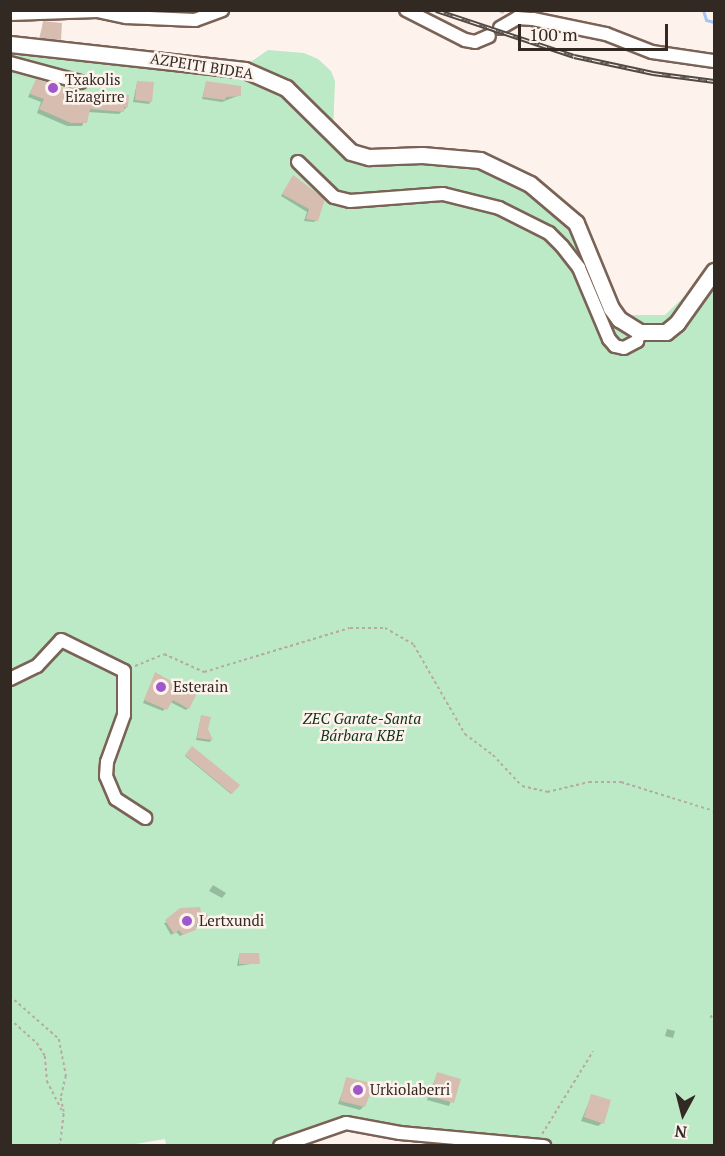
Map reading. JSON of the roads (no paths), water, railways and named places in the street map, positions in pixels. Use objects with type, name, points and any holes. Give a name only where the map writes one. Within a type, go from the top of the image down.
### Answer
[{"type":"main road","name":"AZPEITI BIDEA","points":[[10,44],[245,70],[286,88],[351,152],[369,157],[422,155],[480,160],[530,184],[569,216],[589,247],[611,308],[619,319],[640,332]]},
{"type":"main road","points":[[640,332],[655,334],[671,327],[714,271]]},
{"type":"street","points":[[10,14],[97,11],[126,17],[195,20],[222,10]]},
{"type":"street","points":[[406,10],[465,40],[475,42],[489,36]]},
{"type":"street","points":[[500,28],[517,18],[533,19],[598,32],[652,52],[714,61]]},
{"type":"street","points":[[10,63],[80,82]]},
{"type":"street","points":[[298,162],[334,197],[350,201],[443,194],[499,207],[549,233],[562,246],[579,268],[609,339],[615,346],[624,348],[638,341],[640,332]]},
{"type":"street","points":[[10,679],[37,666],[61,640],[124,671],[124,716],[112,744],[106,776],[116,799],[145,818]]},
{"type":"street","points":[[280,1146],[346,1123],[400,1133],[541,1145]]},
{"type":"waterway","points":[[703,10],[706,20],[714,22]]},
{"type":"railway","points":[[436,10],[574,56],[653,73],[714,81]]},
{"type":"place","name":"Txakolis Eizagirre","points":[[53,88]]},
{"type":"place","name":"Esterain","points":[[161,687]]},
{"type":"place","name":"Lertxundi","points":[[187,921]]},
{"type":"place","name":"Urkiolaberri","points":[[358,1090]]},
{"type":"park label","name":"ZEC Garate-Santa Bárbara KBE","points":[[362,726]]}]
